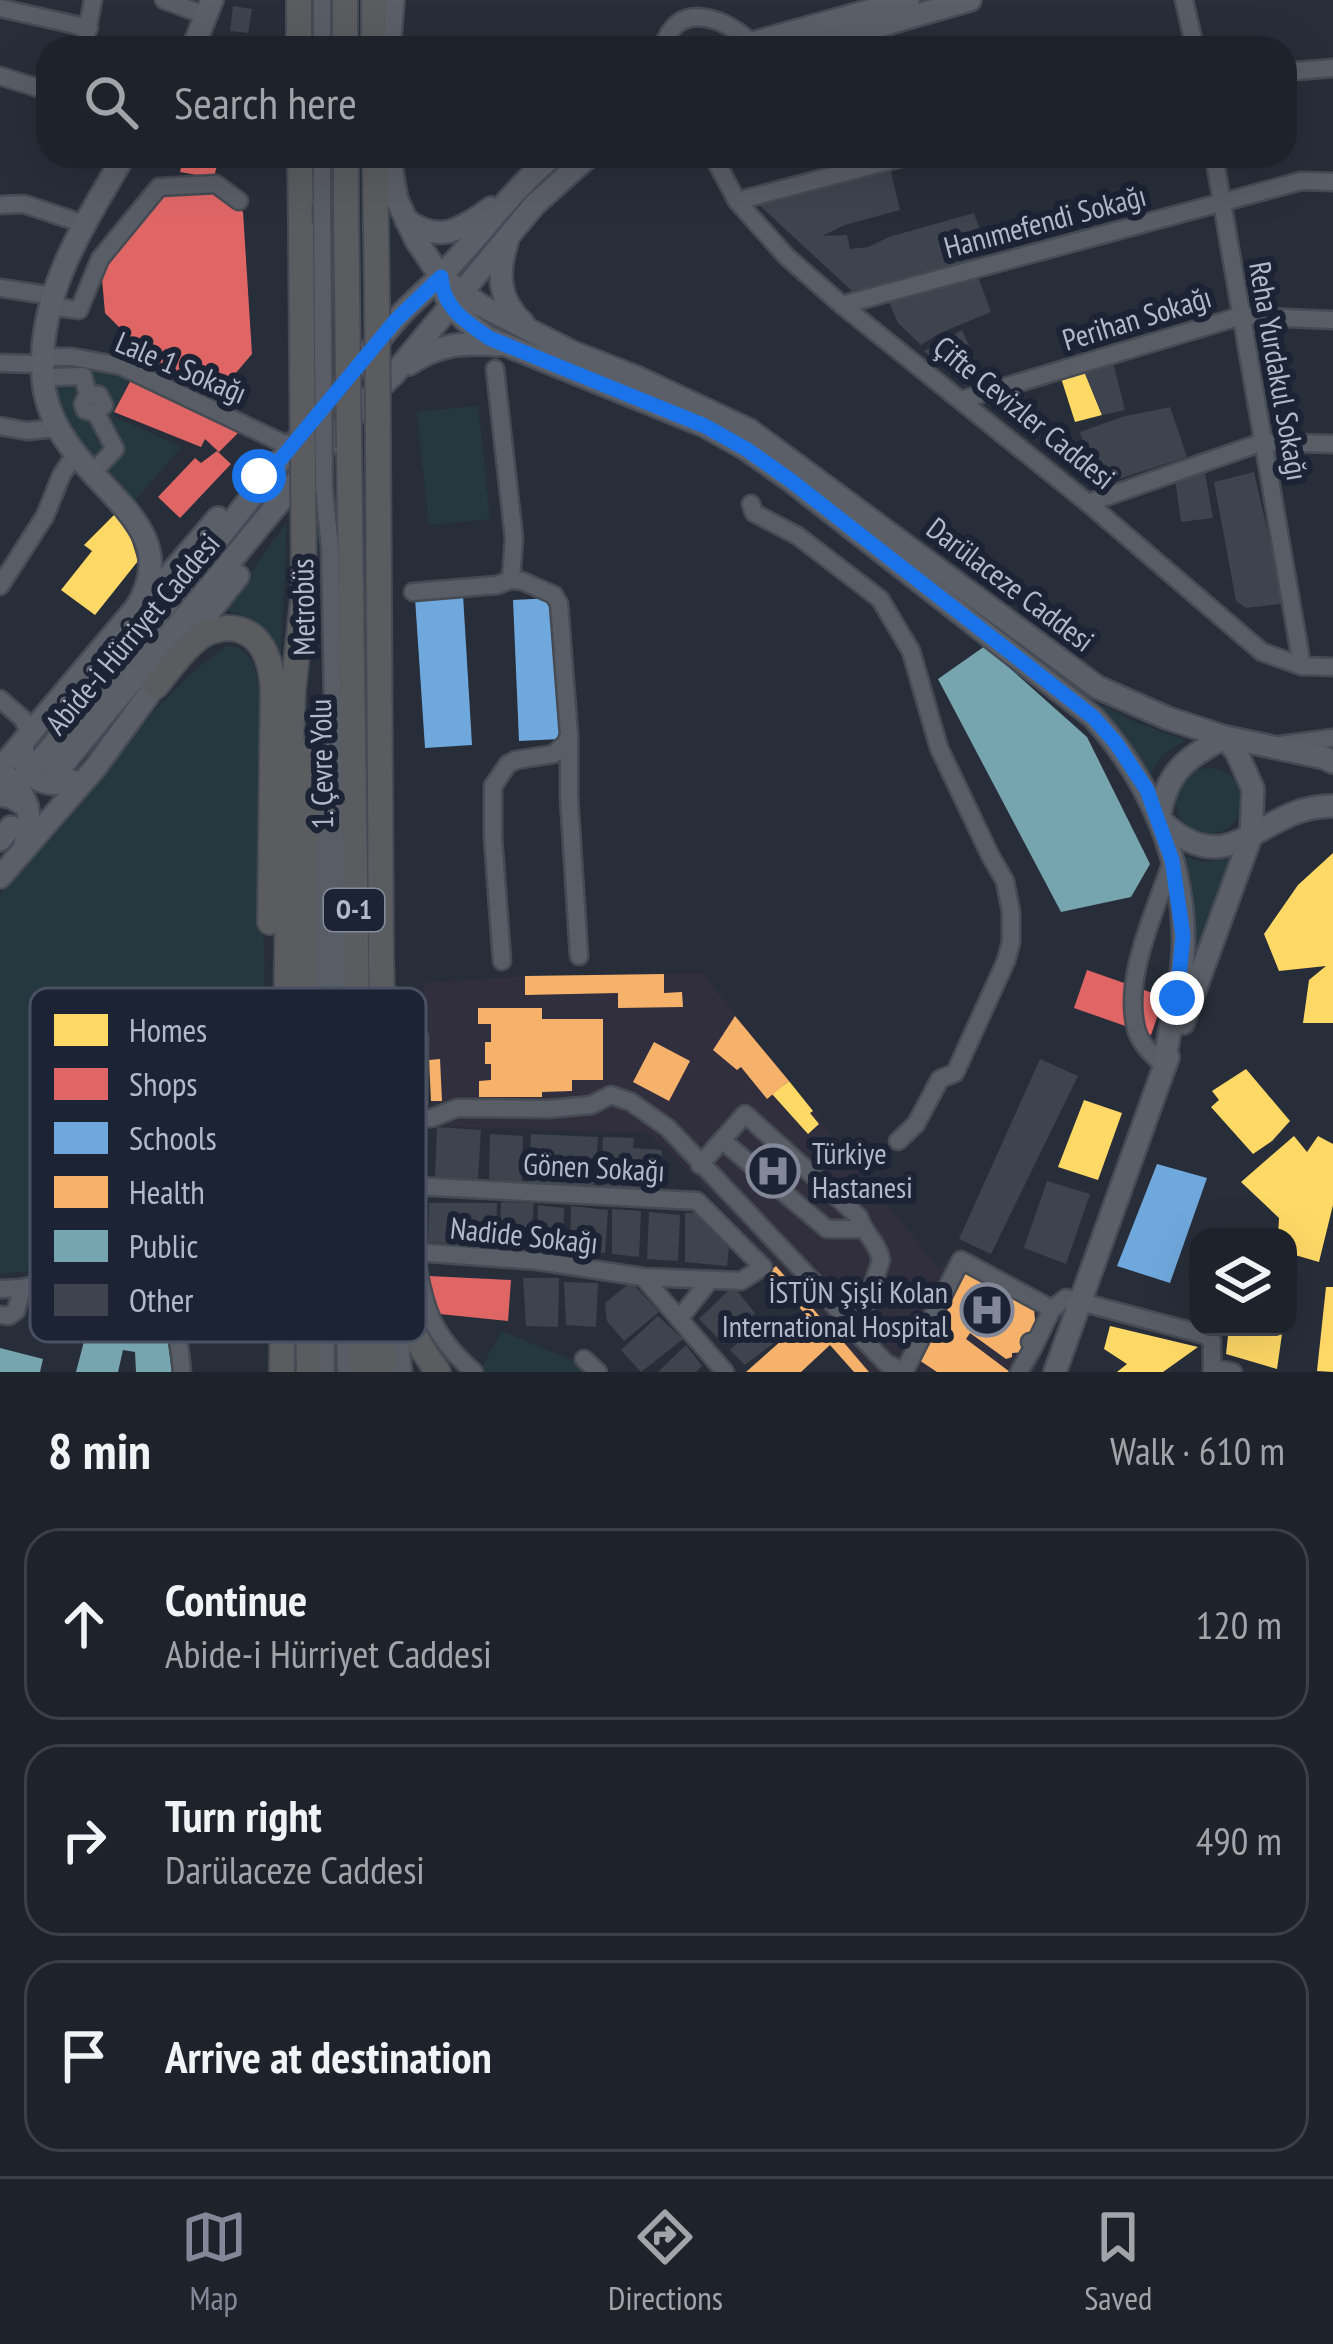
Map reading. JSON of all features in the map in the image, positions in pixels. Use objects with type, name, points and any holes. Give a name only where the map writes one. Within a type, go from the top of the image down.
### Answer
[{"type":"highway","points":[[299,0],[299,36]]},
{"type":"highway","points":[[345,0],[345,36]]},
{"type":"highway","points":[[374,0],[374,36]]},
{"type":"highway","name":"1. Çevre Yolu","points":[[300,168],[305,988]]},
{"type":"highway","name":"1. Çevre Yolu","points":[[343,168],[334,206],[349,448],[357,988]]},
{"type":"highway","points":[[375,168],[382,988]]},
{"type":"highway","points":[[286,988],[290,740],[304,591]]},
{"type":"highway","points":[[156,686],[202,635],[221,628],[236,628],[257,639],[265,650],[272,669],[272,988]]},
{"type":"highway","points":[[282,1342],[282,1372]]},
{"type":"highway","name":"1. Çevre Yolu","points":[[308,1342],[309,1372]]},
{"type":"highway","name":"1. Çevre Yolu","points":[[362,1342],[362,1372]]},
{"type":"highway","points":[[383,1342],[383,1372]]},
{"type":"highway","points":[[417,1342],[438,1372]]},
{"type":"main road","points":[[390,36],[393,0]]},
{"type":"main road","points":[[805,36],[811,11],[808,0]]},
{"type":"main road","points":[[836,0],[890,22]]},
{"type":"main road","points":[[808,36],[862,12],[908,0]]},
{"type":"main road","points":[[815,36],[970,0]]},
{"type":"main road","points":[[198,36],[209,8]]},
{"type":"main road","points":[[23,850],[30,830],[27,806],[3,760],[136,608],[148,590],[152,568],[140,527],[129,510],[75,454],[58,428],[48,407],[43,377],[49,367],[51,301],[62,270],[117,168]]},
{"type":"main road","points":[[390,168],[404,219],[457,299]]},
{"type":"main road","name":"Abide-i Hürriyet Caddesi","points":[[541,168],[396,320],[286,453],[114,673],[47,768],[394,374],[535,204],[576,168]]},
{"type":"main road","points":[[404,219],[421,230],[457,230],[520,188]]},
{"type":"main road","points":[[509,236],[501,287],[508,308],[527,328]]},
{"type":"main road","points":[[434,327],[441,277]]},
{"type":"main road","name":"Darülaceze Caddesi","points":[[457,299],[480,304],[572,352],[749,430],[1097,687],[1151,712],[1226,737],[1237,753],[1253,789],[1251,836],[1054,1372]]},
{"type":"main road","name":"Darülaceze Caddesi","points":[[457,299],[465,322],[513,349],[705,426],[790,480],[1093,717],[1147,790],[1172,860],[1183,956],[1164,1066]]},
{"type":"main road","points":[[394,374],[442,347],[475,343],[513,349]]},
{"type":"main road","points":[[136,608],[239,494],[286,453]]},
{"type":"main road","points":[[0,877],[95,768],[172,657],[275,527],[318,455]]},
{"type":"main road","points":[[29,734],[23,759],[40,782],[64,783],[95,768]]},
{"type":"main road","points":[[1333,762],[1226,737],[1174,772],[1159,818],[1187,842],[1202,848],[1231,844],[1292,812],[1333,806]]},
{"type":"main road","points":[[0,795],[27,806]]},
{"type":"street","points":[[87,36],[93,0]]},
{"type":"street","points":[[164,0],[209,8]]},
{"type":"street","points":[[322,0],[322,36]]},
{"type":"street","points":[[1184,0],[1192,36]]},
{"type":"street","points":[[0,8],[89,28]]},
{"type":"street","points":[[667,36],[679,18],[699,14],[715,15],[735,36]]},
{"type":"street","points":[[1297,71],[1333,68]]},
{"type":"street","points":[[0,76],[36,87]]},
{"type":"street","name":"Metrobüs","points":[[324,988],[321,546],[334,206],[325,168]]},
{"type":"street","name":"Çifte Cevizler Caddesi","points":[[720,168],[737,200],[786,256],[1262,652],[1302,666],[1333,667]]},
{"type":"street","points":[[737,200],[861,168]]},
{"type":"street","name":"Reha Yurdakul Sokağı","points":[[1216,168],[1302,666]]},
{"type":"street","name":"Hanımefendi Sokağı","points":[[842,305],[1300,181],[1333,182]]},
{"type":"street","points":[[0,288],[79,310],[100,259],[159,187],[216,184],[239,201]]},
{"type":"street","points":[[0,205],[24,204],[85,224]]},
{"type":"street","name":"Perihan Sokağı","points":[[961,400],[1241,316],[1333,320]]},
{"type":"street","points":[[475,343],[495,369],[514,538],[511,580]]},
{"type":"street","points":[[495,369],[513,349]]},
{"type":"street","name":"Lale 1 Sokağı","points":[[0,362],[49,367],[73,356],[121,366],[286,453]]},
{"type":"street","points":[[49,367],[83,376],[88,394],[103,399],[96,413],[115,449],[99,466]]},
{"type":"street","points":[[0,425],[27,431],[58,428]]},
{"type":"street","points":[[1088,503],[1263,442],[1333,444]]},
{"type":"street","points":[[0,586],[45,516],[75,454]]},
{"type":"street","name":"Metrobüs","points":[[324,490],[330,547],[339,988]]},
{"type":"street","points":[[751,504],[754,512],[798,536],[880,599],[910,651],[939,748],[1005,881],[1011,927],[1006,962],[955,1073],[940,1079],[916,1124],[898,1141]]},
{"type":"street","points":[[413,592],[511,580],[554,595],[559,604],[580,956]]},
{"type":"street","points":[[0,699],[23,719],[29,734]]},
{"type":"street","points":[[0,714],[29,734]]},
{"type":"street","points":[[502,962],[493,786],[508,764],[554,754],[569,735]]},
{"type":"street","points":[[1271,746],[1333,738]]},
{"type":"street","points":[[1164,1066],[1136,1030],[1132,982],[1172,860]]},
{"type":"street","points":[[426,1118],[458,1108],[557,1100],[591,1105],[610,1095],[631,1102],[668,1128],[856,1333],[886,1363],[904,1372],[961,1260],[1052,1309]]},
{"type":"street","points":[[700,1165],[745,1114],[860,1217],[880,1260],[856,1333]]},
{"type":"street","points":[[723,1141],[827,1229],[862,1229]]},
{"type":"street","name":"Gönen Sokağı","points":[[426,1187],[697,1201],[763,1267],[741,1281],[643,1277]]},
{"type":"street","name":"Nadide Sokağı","points":[[426,1253],[538,1261],[643,1277]]},
{"type":"street","points":[[643,1277],[725,1372]]},
{"type":"street","points":[[679,1319],[710,1280]]},
{"type":"street","points":[[0,1289],[30,1286]]},
{"type":"street","points":[[0,1315],[16,1311],[22,1288]]},
{"type":"street","points":[[1019,1372],[1052,1309],[1066,1298],[1204,1335],[1212,1342],[1212,1370],[1232,1372]]},
{"type":"street","points":[[426,1305],[449,1351],[474,1372]]},
{"type":"street","points":[[179,1342],[182,1372]]},
{"type":"street","name":"Metrobüs","points":[[326,1342],[326,1372]]},
{"type":"street","name":"Metrobüs","points":[[345,1342],[346,1372]]},
{"type":"street","points":[[400,1342],[403,1372]]},
{"type":"shaded area","points":[[53,361],[81,362],[130,378],[113,416],[181,447],[133,503],[67,422],[55,390]]},
{"type":"shaded area","points":[[478,406],[490,519],[429,525],[417,412]]},
{"type":"shaded area","points":[[287,522],[281,654],[258,624],[224,610]]},
{"type":"shaded area","points":[[226,646],[242,650],[254,666],[259,689],[265,988],[30,988],[30,1271],[0,1274],[0,895],[148,718]]},
{"type":"shaded area","points":[[1087,698],[1186,741],[1165,754],[1152,774]]},
{"type":"shaded area","points":[[1209,768],[1232,778],[1242,801],[1232,824],[1209,834],[1186,824],[1176,801],[1186,778]]},
{"type":"shaded area","points":[[1183,856],[1203,862],[1229,859],[1195,955],[1191,902]]},
{"type":"shaded area","name":"Türkiye Hastanesi","points":[[703,973],[939,1269],[957,1248],[1051,1300],[1057,1314],[1035,1372],[921,1372],[890,1355],[881,1372],[854,1372],[830,1346],[801,1372],[747,1371],[807,1318],[768,1273],[775,1266],[647,1133],[433,1126],[424,983]]},
{"type":"shaded area","points":[[502,1331],[581,1364],[586,1372],[483,1372]]},
{"type":"building: Homes","points":[[1084,371],[1102,415],[1075,422],[1061,378]]},
{"type":"building: Homes","points":[[115,514],[128,529],[138,561],[95,615],[61,590],[92,551],[84,545]]},
{"type":"building: Homes","points":[[1333,853],[1333,1023],[1303,1023],[1309,980],[1326,966],[1279,971],[1264,934],[1298,885]]},
{"type":"building: Homes","points":[[1246,1069],[1290,1121],[1253,1154],[1211,1107],[1219,1100],[1212,1091]]},
{"type":"building: Homes","points":[[789,1081],[819,1124],[808,1134],[772,1094]]},
{"type":"building: Homes","points":[[1084,1100],[1122,1113],[1098,1180],[1058,1167]]},
{"type":"building: Homes","points":[[1294,1136],[1307,1152],[1318,1136],[1333,1144],[1333,1205],[1319,1262],[1297,1256],[1297,1228],[1278,1228],[1279,1218],[1241,1182]]},
{"type":"building: Homes","points":[[1326,1287],[1333,1287],[1333,1372],[1317,1371]]},
{"type":"building: Homes","points":[[1110,1326],[1198,1347],[1163,1372],[1117,1372],[1127,1364],[1104,1349]]},
{"type":"building: Homes","points":[[1228,1336],[1282,1336],[1277,1369],[1226,1354]]},
{"type":"building: Shops","points":[[181,168],[216,168],[214,178],[180,172]]},
{"type":"building: Shops","points":[[216,188],[243,212],[252,354],[229,381],[178,386],[105,313],[101,267],[170,190]]},
{"type":"building: Shops","points":[[131,380],[238,433],[219,452],[205,439],[201,447],[114,412]]},
{"type":"building: Shops","points":[[217,451],[231,464],[180,518],[158,497],[195,458],[201,463]]},
{"type":"building: Shops","points":[[1087,970],[1164,997],[1151,1035],[1074,1008]]},
{"type":"building: Shops","points":[[429,1276],[511,1280],[508,1321],[430,1313]]},
{"type":"building: Schools","points":[[463,595],[472,745],[425,748],[415,598]]},
{"type":"building: Schools","points":[[554,598],[560,739],[519,741],[513,600]]},
{"type":"building: Schools","points":[[1157,1164],[1207,1178],[1170,1283],[1117,1266]]},
{"type":"building: Health","points":[[664,974],[664,993],[682,992],[683,1007],[618,1008],[618,993],[525,995],[525,976]]},
{"type":"building: Health","points":[[478,1008],[542,1008],[542,1019],[603,1019],[603,1080],[572,1080],[572,1091],[542,1092],[542,1097],[479,1097],[479,1081],[491,1080],[485,1042],[491,1042],[491,1024],[478,1024]]},
{"type":"building: Health","points":[[735,1016],[789,1081],[767,1099],[741,1067],[737,1070],[713,1050]]},
{"type":"building: Health","points":[[654,1042],[690,1061],[669,1101],[633,1082]]},
{"type":"building: Health","points":[[440,1059],[442,1101],[431,1101],[429,1060]]},
{"type":"building: Health","points":[[776,1266],[821,1318],[809,1329],[821,1343],[834,1331],[869,1372],[854,1372],[830,1345],[801,1372],[746,1372],[808,1317],[768,1273]]},
{"type":"building: Health","points":[[967,1267],[1034,1309],[1036,1331],[1023,1352],[1012,1353],[1012,1357],[1006,1359],[970,1333],[966,1339],[1010,1372],[937,1372],[919,1360],[941,1321],[936,1318]]},
{"type":"building: Public","points":[[985,646],[1087,737],[1150,864],[1131,897],[1061,912],[938,679]]},
{"type":"building: Public","points":[[84,1342],[168,1342],[172,1372],[136,1372],[135,1352],[123,1350],[118,1372],[76,1372]]},
{"type":"building: Public","points":[[0,1348],[43,1359],[40,1372],[0,1372]]},
{"type":"building: Other","points":[[233,6],[252,9],[248,33],[230,31]]},
{"type":"building: Other","points":[[890,168],[900,210],[822,236],[847,235],[850,249],[868,247],[974,213],[988,253],[933,273],[852,291],[758,204]]},
{"type":"building: Other","points":[[977,274],[991,312],[921,345],[898,323],[888,300]]},
{"type":"building: Other","points":[[962,330],[985,380],[965,386],[924,351]]},
{"type":"building: Other","points":[[1113,362],[1125,410],[1102,415],[1084,371]]},
{"type":"building: Other","points":[[1170,407],[1187,457],[1097,486],[1080,432]]},
{"type":"building: Other","points":[[1254,472],[1282,604],[1246,608],[1236,601],[1214,482]]},
{"type":"building: Other","points":[[1205,473],[1213,518],[1181,522],[1175,480]]},
{"type":"building: Other","points":[[1040,1059],[1078,1076],[991,1254],[959,1239]]},
{"type":"building: Other","points":[[437,1127],[481,1130],[478,1179],[435,1177]]},
{"type":"building: Other","points":[[490,1134],[523,1136],[522,1182],[489,1179]]},
{"type":"building: Other","points":[[531,1134],[598,1137],[594,1186],[528,1182]]},
{"type":"building: Other","points":[[603,1137],[634,1138],[633,1148],[662,1150],[660,1191],[601,1186]]},
{"type":"building: Other","points":[[1047,1181],[1090,1194],[1066,1264],[1024,1248]]},
{"type":"building: Other","points":[[501,1202],[534,1203],[530,1250],[500,1249]]},
{"type":"building: Other","points":[[429,1203],[497,1203],[495,1247],[428,1242]]},
{"type":"building: Other","points":[[538,1205],[564,1208],[563,1245],[537,1244]]},
{"type":"building: Other","points":[[571,1206],[608,1210],[605,1253],[570,1251]]},
{"type":"building: Other","points":[[612,1209],[641,1211],[639,1257],[612,1254]]},
{"type":"building: Other","points":[[649,1212],[680,1215],[678,1261],[647,1259]]},
{"type":"building: Other","points":[[703,1212],[729,1246],[727,1266],[685,1262],[685,1213]]},
{"type":"building: Other","points":[[523,1278],[559,1278],[558,1327],[526,1326]]},
{"type":"building: Other","points":[[564,1282],[598,1283],[596,1327],[566,1325]]},
{"type":"building: Other","points":[[631,1282],[659,1312],[624,1341],[607,1321],[605,1303]]},
{"type":"building: Other","points":[[733,1286],[755,1313],[724,1344],[699,1319]]},
{"type":"building: Other","points":[[658,1316],[683,1339],[641,1372],[621,1350]]},
{"type":"building: Other","points":[[756,1325],[774,1343],[745,1365],[730,1350]]},
{"type":"building: Other","points":[[686,1345],[702,1366],[696,1372],[658,1372]]},
{"type":"place","name":"Türkiye Hastanesi","points":[[773,1171]]},
{"type":"place","name":"İSTÜN Şişli Kolan International Hospital","points":[[987,1310]]},
{"type":"route","points":[[259,476],[280,460],[396,320],[441,277],[446,302],[489,338],[721,434],[790,480],[1012,652],[1093,717],[1116,743],[1147,790],[1172,860],[1183,936],[1177,998]]}]
